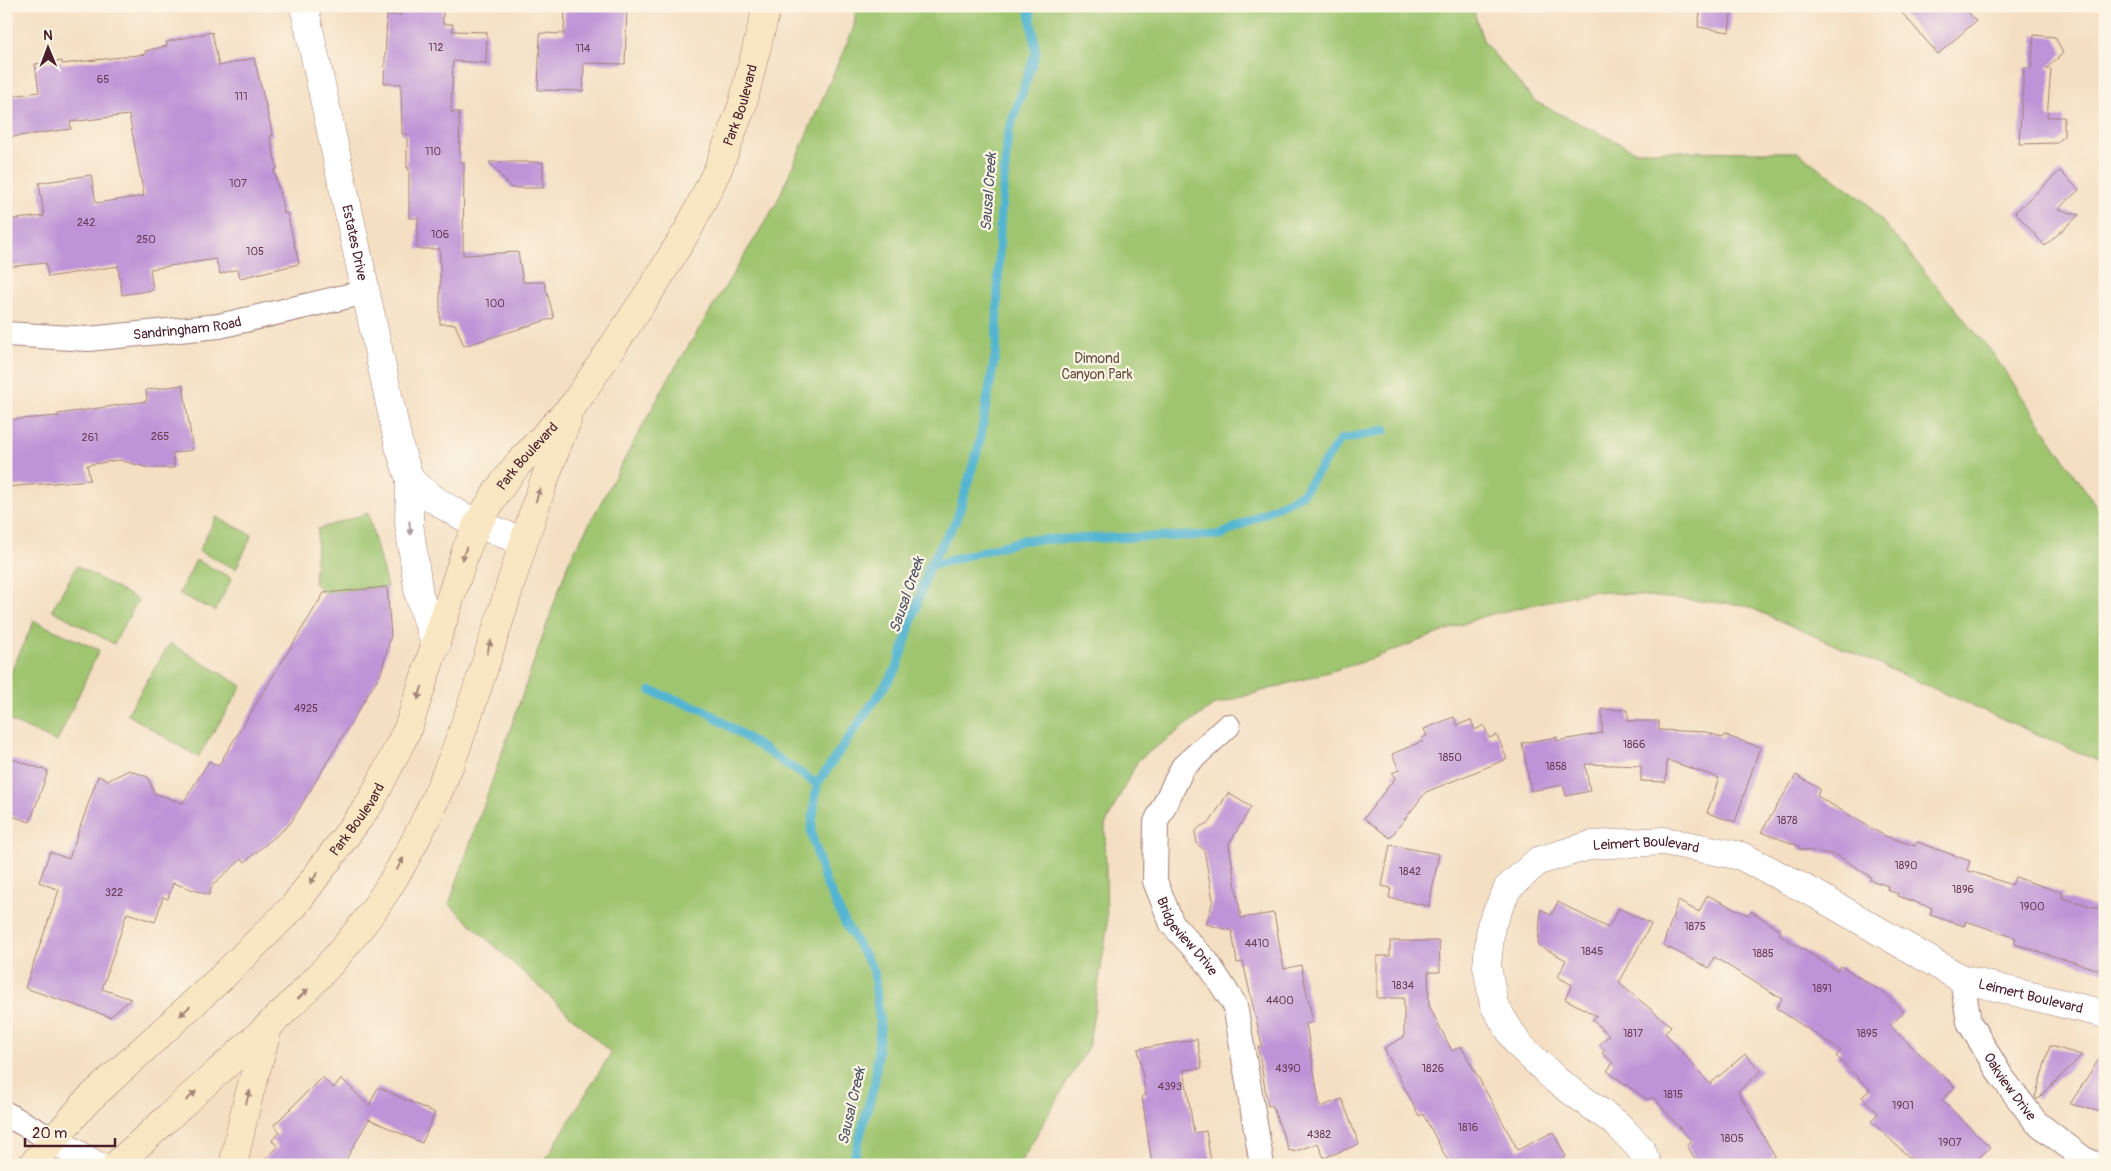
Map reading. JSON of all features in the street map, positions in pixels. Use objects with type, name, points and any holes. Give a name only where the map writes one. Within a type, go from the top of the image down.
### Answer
[{"type":"main road","name":"Park Boulevard","points":[[32,1165],[87,1101],[221,978],[294,906],[371,802],[408,728],[466,550],[477,525],[496,492],[517,465],[575,403],[659,277],[689,228],[718,169],[742,106],[767,6]]},
{"type":"main road","name":"Park Boulevard","points":[[116,1165],[268,1028],[326,970],[381,899],[414,839],[446,772],[475,693],[542,483],[575,403]]},
{"type":"main road","points":[[235,1165],[234,1161],[246,1106],[268,1028]]},
{"type":"street","name":"Estates Drive","points":[[304,6],[399,446],[410,480],[409,523],[418,586],[436,646]]},
{"type":"street","name":"Sandringham Road","points":[[6,334],[88,338],[219,326],[366,292]]},
{"type":"street","points":[[410,480],[423,492],[477,525],[523,541]]},
{"type":"street","name":"Bridgeview Drive","points":[[1228,726],[1183,766],[1156,822],[1155,881],[1172,924],[1207,962],[1235,1005],[1262,1165]]},
{"type":"street","name":"Leimert Boulevard","points":[[1648,1165],[1641,1149],[1617,1124],[1556,1080],[1518,1044],[1494,1005],[1487,966],[1491,925],[1508,888],[1538,861],[1592,845],[1664,841],[1741,856],[1815,894],[1962,979],[2105,1014]]},
{"type":"street","name":"Oakview Drive","points":[[1962,979],[1969,1022],[2001,1076],[2036,1122],[2084,1159],[2098,1165]]},
{"type":"street","points":[[6,1114],[96,1165]]},
{"type":"green space","name":"Dimond Canyon Park","points":[[856,6],[1472,6],[1484,43],[1536,102],[1635,151],[1797,152],[1866,202],[1991,351],[2105,519],[2105,764],[1744,605],[1592,591],[1484,616],[1363,662],[1214,705],[1138,760],[1105,825],[1107,929],[1089,1045],[1019,1165],[542,1165],[611,1053],[449,904],[569,561],[667,381],[776,204],[854,27]]},
{"type":"green space","points":[[368,513],[387,587],[324,593],[314,583],[318,529]]},
{"type":"green space","points":[[216,517],[252,535],[236,569],[199,551]]},
{"type":"green space","points":[[196,560],[232,578],[215,611],[179,594]]},
{"type":"green space","points":[[77,566],[138,600],[114,644],[52,610]]},
{"type":"green space","points":[[34,621],[99,650],[57,742],[6,719],[6,683]]},
{"type":"green space","points":[[170,643],[242,686],[198,757],[127,714]]},
{"type":"building","points":[[401,6],[443,6],[443,24],[453,24],[452,31],[487,32],[486,63],[453,61],[451,112],[459,112],[460,162],[464,162],[463,255],[518,252],[523,282],[544,282],[554,318],[464,346],[455,324],[440,324],[440,249],[417,249],[418,218],[409,218],[407,134],[402,134],[401,84],[384,83],[387,15],[401,15]]},
{"type":"building","points":[[565,6],[627,6],[625,64],[584,63],[583,91],[538,90],[540,33],[564,34]]},
{"type":"building","points":[[1701,6],[1732,6],[1729,32],[1698,27]]},
{"type":"building","points":[[1896,6],[1963,6],[1976,21],[1938,54]]},
{"type":"building","points":[[212,32],[219,66],[254,58],[273,135],[270,136],[277,169],[274,170],[284,213],[287,213],[299,264],[240,278],[238,269],[220,274],[216,259],[150,269],[153,290],[122,295],[118,266],[48,277],[46,263],[6,267],[6,220],[44,216],[39,183],[91,175],[96,203],[144,196],[129,115],[70,122],[71,129],[11,137],[6,97],[39,92],[35,64],[62,61],[62,64],[146,54],[145,51],[167,46],[166,42]]},
{"type":"building","points":[[2034,35],[2055,37],[2063,53],[2046,69],[2051,69],[2047,117],[2064,117],[2064,136],[2057,143],[2019,144],[2024,68],[2031,68]]},
{"type":"building","points":[[489,162],[543,162],[543,188],[511,188]]},
{"type":"building","points":[[2060,171],[2079,190],[2058,209],[2079,215],[2045,246],[2015,212]]},
{"type":"building","points":[[183,385],[193,450],[173,453],[174,468],[149,468],[119,460],[87,465],[90,480],[6,487],[6,420],[59,416],[58,414],[147,401],[146,390]]},
{"type":"building","points":[[387,587],[391,635],[381,673],[290,824],[245,862],[242,859],[213,884],[209,895],[173,883],[168,899],[163,897],[155,922],[127,913],[102,989],[131,999],[110,1017],[25,988],[59,890],[39,882],[50,852],[69,859],[98,776],[109,780],[129,770],[148,777],[154,793],[183,803],[209,761],[218,766],[324,593]]},
{"type":"building","points":[[1602,709],[1628,710],[1628,721],[1659,721],[1659,730],[1706,732],[1723,738],[1724,735],[1760,747],[1735,822],[1707,813],[1719,778],[1667,760],[1666,782],[1641,781],[1641,766],[1585,764],[1590,791],[1566,796],[1563,785],[1531,791],[1522,743],[1557,737],[1557,741],[1602,733]]},
{"type":"building","points":[[1454,717],[1457,725],[1471,720],[1475,730],[1484,725],[1489,738],[1497,735],[1507,759],[1426,792],[1390,838],[1364,818],[1395,778],[1392,773],[1399,770],[1392,754],[1423,741],[1422,738],[1427,736],[1424,729]]},
{"type":"building","points":[[6,757],[48,771],[30,822],[6,814]]},
{"type":"building","points":[[1796,775],[1820,789],[1817,796],[1885,836],[1915,846],[1917,842],[1970,861],[1967,870],[2012,885],[2015,877],[2063,893],[2062,898],[2105,910],[2105,972],[2014,944],[2016,938],[1966,921],[1964,926],[1930,915],[1932,908],[1887,890],[1888,886],[1870,880],[1871,877],[1837,855],[1799,849],[1799,846],[1761,832]]},
{"type":"building","points":[[1228,793],[1251,807],[1229,844],[1241,918],[1274,913],[1284,969],[1301,965],[1313,1022],[1306,1024],[1320,1107],[1342,1099],[1359,1144],[1324,1158],[1318,1143],[1293,1152],[1292,1150],[1289,1151],[1272,1105],[1268,1106],[1258,1047],[1262,1046],[1243,962],[1237,963],[1232,931],[1206,924],[1213,900],[1204,850],[1197,844],[1195,832],[1201,826],[1210,822]]},
{"type":"building","points":[[1390,845],[1439,854],[1429,906],[1389,898],[1391,888],[1382,886]]},
{"type":"building","points":[[1707,895],[1748,915],[1751,911],[1781,931],[1779,934],[1837,971],[1841,966],[1887,995],[1904,1012],[1890,1026],[1955,1087],[1942,1100],[1990,1147],[1972,1165],[1917,1165],[1871,1121],[1878,1113],[1862,1097],[1870,1090],[1836,1056],[1841,1051],[1776,1008],[1782,999],[1714,957],[1709,968],[1663,945],[1678,901],[1699,912]]},
{"type":"building","points":[[1558,902],[1608,928],[1619,908],[1651,924],[1619,983],[1671,1026],[1665,1033],[1710,1084],[1745,1054],[1761,1071],[1738,1092],[1775,1156],[1759,1165],[1698,1165],[1687,1145],[1692,1142],[1654,1098],[1646,1099],[1607,1071],[1613,1063],[1602,1053],[1605,1050],[1599,1045],[1609,1035],[1592,1020],[1597,1016],[1565,999],[1572,985],[1558,977],[1566,960],[1538,945],[1541,909],[1551,915]]},
{"type":"building","points":[[1390,941],[1439,941],[1440,972],[1428,972],[1429,1006],[1452,1051],[1461,1046],[1518,1150],[1553,1132],[1566,1157],[1551,1165],[1450,1165],[1423,1114],[1419,1116],[1384,1048],[1404,1037],[1404,998],[1377,998],[1377,956],[1390,956]]},
{"type":"building","points":[[1197,1039],[1202,1068],[1184,1070],[1194,1133],[1206,1131],[1211,1162],[1197,1165],[1152,1165],[1142,1096],[1146,1095],[1138,1049]]},
{"type":"building","points":[[2050,1046],[2082,1055],[2037,1100],[2035,1097]]},
{"type":"building","points":[[2105,1050],[2105,1113],[2070,1104]]},
{"type":"building","points":[[322,1077],[333,1088],[342,1079],[369,1106],[378,1087],[435,1113],[422,1143],[369,1119],[343,1165],[259,1165],[278,1147],[272,1140],[280,1132],[274,1125]]},
{"type":"waterway","name":"Sausal Creek","points":[[852,1165],[875,1081],[880,1027],[874,971],[846,925],[825,881],[811,833],[817,784],[897,668],[929,566],[957,519],[979,445],[996,351],[1000,225],[1008,133],[1036,52],[1029,6]]},
{"type":"waterway","points":[[929,566],[1024,540],[1221,535],[1302,494],[1340,440],[1385,430]]},
{"type":"waterway","points":[[651,691],[704,710],[817,784]]}]
